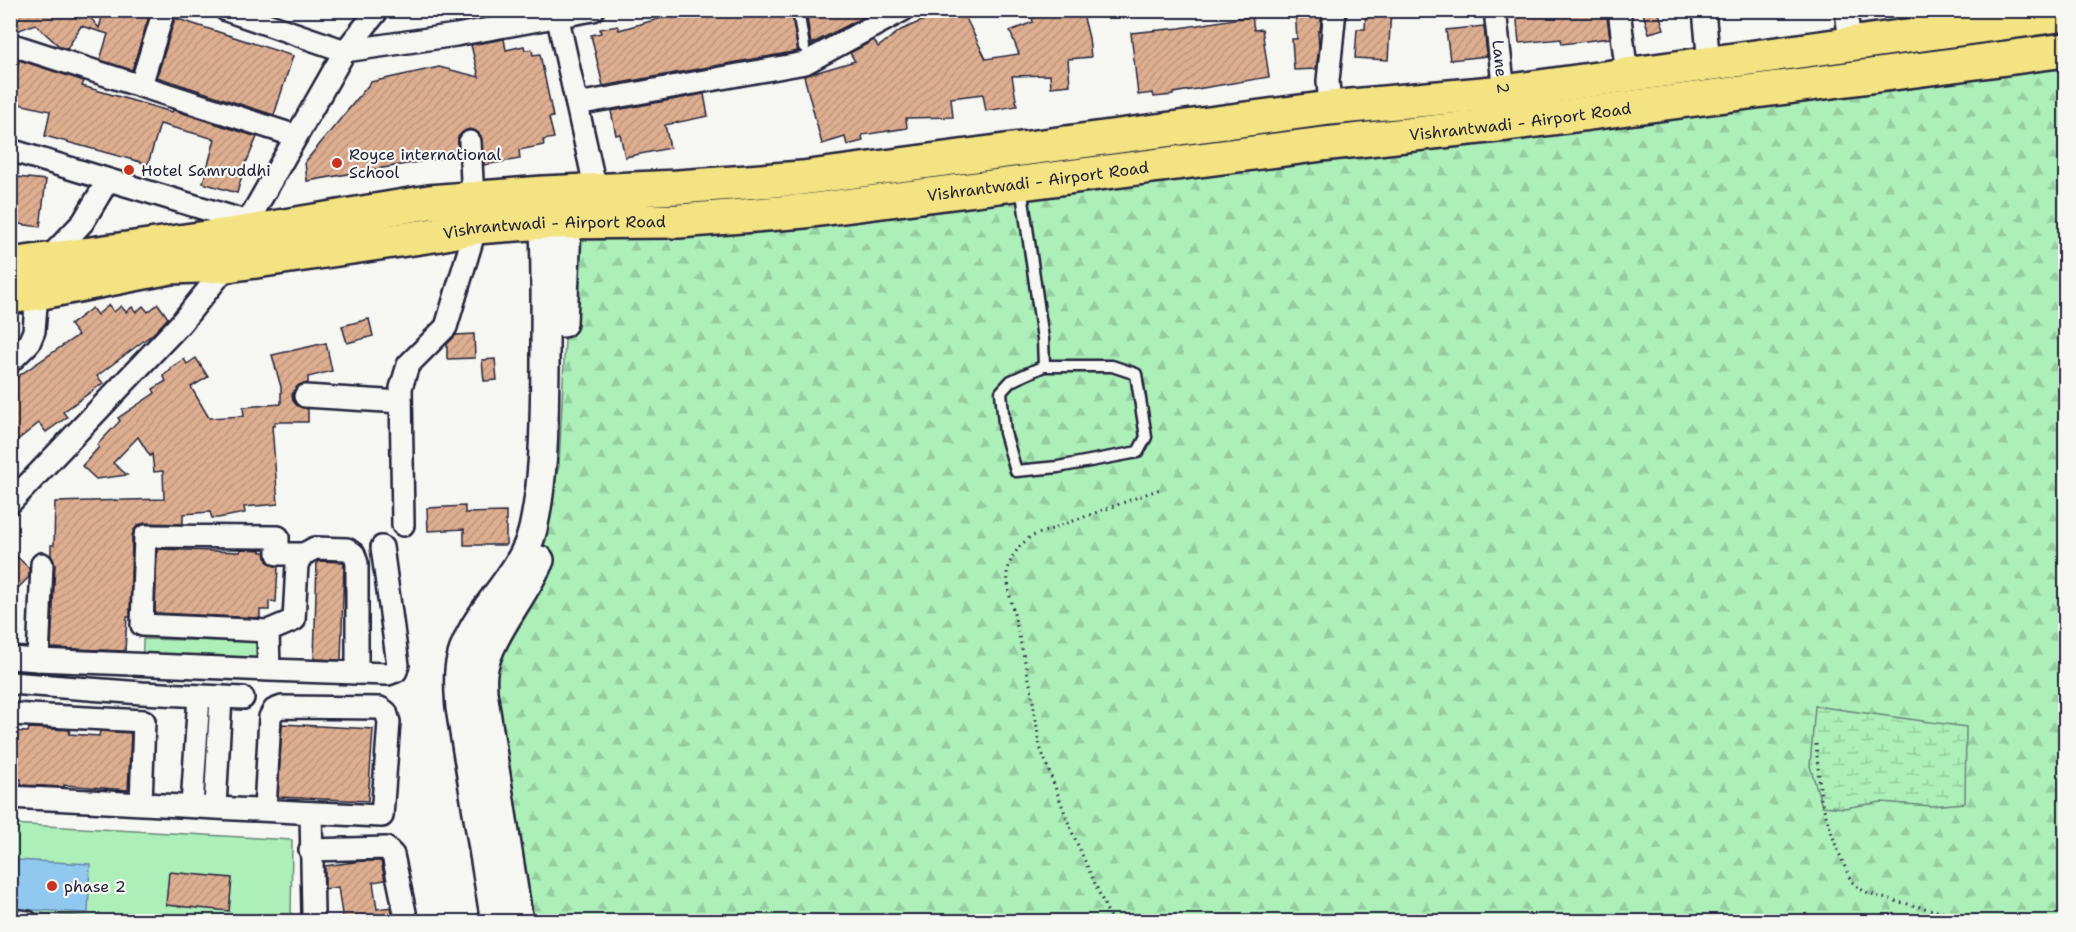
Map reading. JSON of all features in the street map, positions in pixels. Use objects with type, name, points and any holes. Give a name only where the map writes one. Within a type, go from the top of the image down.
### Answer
[{"type":"main road","name":"Vishrantwadi - Airport Road","points":[[10,265],[429,202],[475,213],[570,207],[678,188],[802,178],[1330,108],[1504,92],[2066,14]]},
{"type":"main road","name":"Vishrantwadi - Airport Road","points":[[570,207],[679,221],[805,211],[1344,141],[1507,124],[2066,50]]},
{"type":"main road","name":"Vishrantwadi - Airport Road","points":[[24,295],[170,267],[228,265],[434,235],[475,213]]},
{"type":"street","points":[[141,85],[164,10]]},
{"type":"street","points":[[226,10],[345,51],[456,35],[556,13],[593,10]]},
{"type":"street","points":[[10,503],[180,324],[228,265],[245,228],[345,51],[378,10]]},
{"type":"street","points":[[577,104],[805,63],[903,10]]},
{"type":"street","points":[[1330,108],[1328,81],[1335,10]]},
{"type":"street","name":"Lane 2","points":[[1495,10],[1507,124]]},
{"type":"street","points":[[1619,10],[1626,75]]},
{"type":"street","points":[[1704,10],[1709,64]]},
{"type":"street","points":[[1846,10],[1850,44]]},
{"type":"street","points":[[519,921],[483,692],[483,674],[493,644],[538,564],[547,543],[552,521],[561,406],[564,276],[577,104],[556,13]]},
{"type":"street","points":[[10,44],[296,136]]},
{"type":"street","points":[[402,525],[401,388],[408,365],[446,327],[475,213],[470,142]]},
{"type":"street","points":[[10,150],[108,180],[245,228]]},
{"type":"street","points":[[10,362],[29,343],[34,331],[24,295],[46,261],[83,222],[108,180]]},
{"type":"street","points":[[495,921],[462,720],[458,680],[460,661],[469,638],[478,621],[517,566],[528,546],[533,529],[541,484],[544,417],[570,207]]},
{"type":"street","points":[[305,396],[401,402]]},
{"type":"street","points":[[304,554],[278,554],[278,537],[145,536],[142,625],[268,631],[294,620],[297,564],[304,554],[315,548],[347,549],[354,554],[357,563],[357,673]]},
{"type":"street","points":[[10,658],[388,674],[396,671],[398,665],[382,547]]},
{"type":"street","points":[[38,660],[42,564]]},
{"type":"street","points":[[268,631],[269,670]]},
{"type":"street","points":[[10,683],[243,698]]},
{"type":"street","points":[[192,806],[199,696]]},
{"type":"street","points":[[215,807],[221,697]]},
{"type":"street","points":[[10,797],[382,816],[389,722],[386,712],[380,708],[282,707],[273,710],[270,717],[265,810]]},
{"type":"street","points":[[10,714],[144,722],[141,803]]},
{"type":"street","points":[[311,813],[312,921]]},
{"type":"street","points":[[310,850],[386,848],[393,855],[407,921]]},
{"type":"street","points":[[10,920],[27,921]]},
{"type":"lane","points":[[798,10],[804,47]]},
{"type":"lane","points":[[1020,183],[1043,339],[1044,366]]},
{"type":"lane","points":[[1044,366],[1112,366],[1136,374],[1146,437],[1138,452],[1058,467],[1016,471],[1005,433],[1001,392],[1011,381],[1044,366]]},
{"type":"path","points":[[1112,921],[1072,832],[1040,747],[1031,688],[1009,592],[1007,572],[1012,557],[1030,537],[1160,489]]},
{"type":"path","points":[[1816,744],[1821,800],[1836,846],[1851,881],[1863,891],[1883,898],[1983,921]]},
{"type":"green space","points":[[2022,11],[2065,11],[2065,921],[511,921],[458,680],[530,566],[559,466],[570,233]]},
{"type":"green space","points":[[143,639],[276,642],[275,676],[142,673]]},
{"type":"green space","points":[[1815,706],[1966,727],[1965,803],[1931,806],[1881,802],[1844,808],[1822,806],[1810,766]]},
{"type":"green space","points":[[10,824],[292,840],[291,921],[148,922],[11,911]]},
{"type":"water","name":"phase 2","points":[[16,860],[90,864],[88,913],[14,909]]},
{"type":"building","points":[[10,10],[84,10],[99,28],[104,10],[151,10],[132,70],[100,60],[108,34],[81,26],[67,49],[60,47],[35,24],[10,32]]},
{"type":"building","points":[[690,10],[791,10],[798,51],[603,86],[591,35],[601,33],[600,29],[618,26],[619,30]]},
{"type":"building","points":[[806,10],[857,10],[862,18],[811,44]]},
{"type":"building","points":[[947,10],[962,10],[986,59],[1019,54],[1010,31],[1033,22],[1032,18],[1055,10],[1082,10],[1091,57],[1068,59],[1070,85],[1051,87],[1050,75],[1012,76],[1017,106],[986,111],[983,94],[951,98],[953,117],[906,118],[907,128],[862,135],[863,141],[847,145],[845,137],[822,144],[804,76],[855,61],[850,53],[874,40],[878,47],[901,30]]},
{"type":"building","points":[[1295,10],[1322,10],[1320,31],[1318,31],[1319,47],[1316,69],[1294,70],[1292,39],[1297,39]]},
{"type":"building","points":[[1366,10],[1391,10],[1388,60],[1355,58],[1357,29],[1365,29]]},
{"type":"building","points":[[1516,10],[1606,10],[1610,38],[1562,44],[1561,39],[1519,43]]},
{"type":"building","points":[[1658,10],[1664,29],[1649,33],[1643,13]]},
{"type":"building","points":[[1252,16],[1254,30],[1262,29],[1269,77],[1173,93],[1173,95],[1154,97],[1153,93],[1138,95],[1131,33],[1180,28]]},
{"type":"building","points":[[175,18],[293,56],[274,115],[157,77]]},
{"type":"building","points":[[1484,26],[1487,56],[1450,60],[1446,30]]},
{"type":"building","points":[[504,39],[506,50],[524,46],[525,50],[532,49],[533,55],[540,54],[553,117],[549,118],[554,138],[543,140],[544,145],[519,150],[520,159],[484,165],[481,136],[469,129],[458,137],[458,155],[307,181],[305,162],[371,82],[439,67],[479,77],[471,45]]},
{"type":"building","points":[[19,60],[84,81],[82,86],[172,112],[173,110],[257,137],[246,161],[237,193],[203,183],[215,139],[160,124],[148,164],[45,136],[50,111],[10,102]]},
{"type":"building","points":[[704,94],[708,116],[665,125],[670,148],[625,157],[620,134],[616,135],[611,111]]},
{"type":"building","points":[[17,177],[46,180],[40,227],[12,223]]},
{"type":"building","points":[[158,304],[168,318],[154,333],[97,376],[103,383],[63,412],[67,417],[46,432],[39,423],[10,446],[10,382],[78,335],[70,325],[92,308],[97,315],[109,305],[114,312],[121,306],[126,312],[132,307],[136,312],[143,306],[148,312]]},
{"type":"building","points":[[369,319],[373,336],[347,343],[342,326]]},
{"type":"building","points":[[474,334],[475,358],[447,359],[447,344],[456,335]]},
{"type":"building","points":[[326,343],[332,371],[308,377],[308,383],[299,385],[292,395],[293,401],[298,406],[308,409],[308,422],[275,422],[275,426],[272,426],[278,504],[244,507],[245,513],[218,518],[212,518],[210,512],[183,514],[183,524],[145,523],[138,525],[132,536],[130,617],[127,617],[125,651],[51,648],[55,565],[51,555],[51,545],[54,545],[55,502],[164,499],[163,471],[154,472],[152,454],[150,456],[138,437],[113,463],[127,475],[96,479],[82,466],[99,447],[97,445],[120,421],[118,418],[155,393],[153,389],[166,381],[163,375],[184,359],[187,364],[196,358],[208,377],[191,387],[209,418],[244,416],[243,407],[281,404],[281,387],[272,355]]},
{"type":"building","points":[[495,359],[497,380],[484,381],[482,360]]},
{"type":"building","points":[[465,506],[465,513],[506,512],[506,545],[464,545],[464,529],[428,531],[427,508]]},
{"type":"building","points":[[157,549],[240,552],[241,549],[261,550],[265,552],[267,561],[278,567],[276,602],[269,601],[269,610],[260,610],[260,618],[155,613]]},
{"type":"building","points":[[10,550],[29,568],[29,577],[10,596]]},
{"type":"building","points":[[317,561],[343,562],[344,564],[341,660],[314,659]]},
{"type":"building","points":[[282,724],[373,729],[368,801],[278,797]]},
{"type":"building","points":[[29,728],[70,730],[69,734],[99,736],[100,731],[131,733],[128,790],[64,785],[64,787],[21,785],[21,779],[10,779],[10,731],[28,732]]},
{"type":"building","points":[[381,861],[385,880],[373,882],[377,909],[391,907],[394,921],[343,921],[338,887],[325,889],[325,866]]},
{"type":"building","points":[[169,872],[232,878],[229,911],[166,905]]},
{"type":"place","name":"Royce international School","points":[[337,163]]},
{"type":"place","name":"Hotel Samruddhi","points":[[129,170]]},
{"type":"place","name":"phase 2","points":[[52,886]]}]
